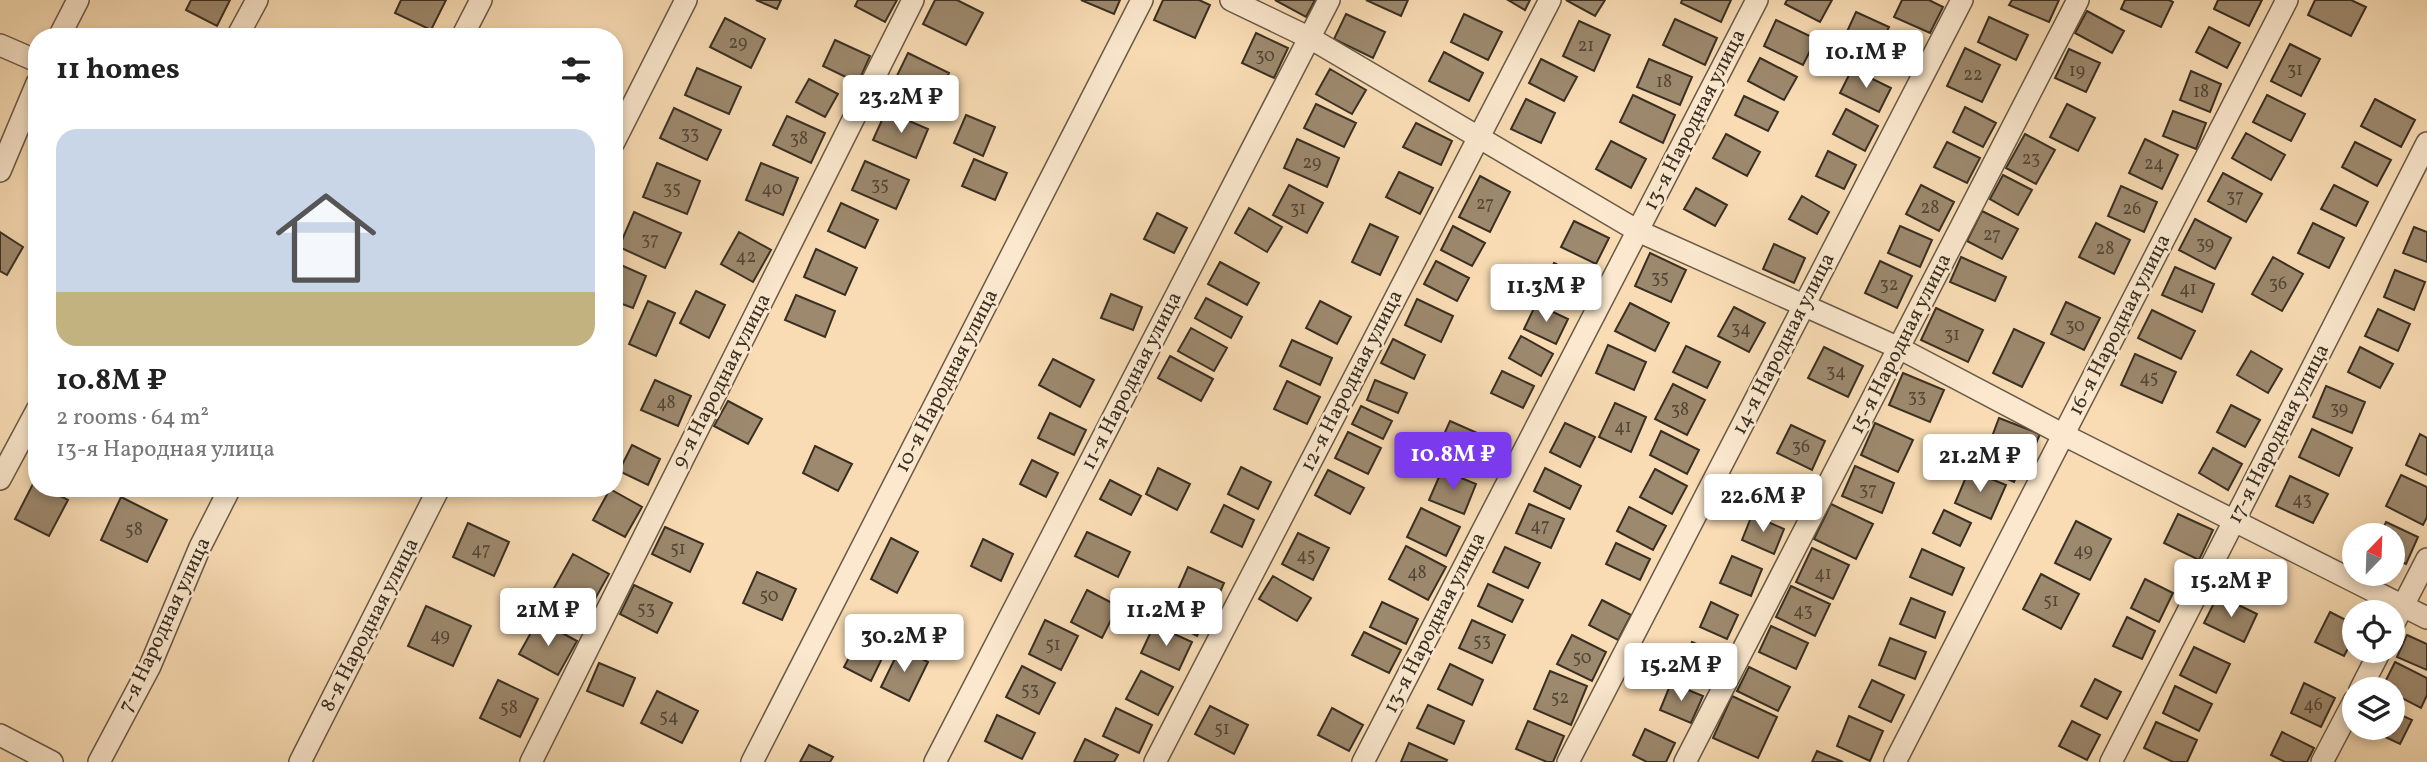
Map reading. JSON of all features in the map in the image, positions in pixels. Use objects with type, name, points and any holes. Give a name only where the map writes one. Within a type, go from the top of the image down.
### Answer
[{"type":"street","points":[[64,28],[78,0]]},
{"type":"street","points":[[242,28],[257,0]]},
{"type":"street","points":[[467,28],[481,0]]},
{"type":"street","points":[[623,124],[687,0]]},
{"type":"street","name":"9-я Народная улица","points":[[531,762],[913,0]]},
{"type":"street","name":"10-я Народная улица","points":[[752,762],[1142,0]]},
{"type":"street","points":[[1231,0],[1310,38],[1638,231],[1899,348],[2064,435],[2393,600]]},
{"type":"street","name":"11-я Народная улица","points":[[935,762],[1329,0]]},
{"type":"street","name":"12-я Народная улица","points":[[1155,762],[1550,0]]},
{"type":"street","name":"13-я Народная улица","points":[[1363,762],[1757,0]]},
{"type":"street","name":"14-я Народная улица","points":[[1568,762],[1962,0]]},
{"type":"street","name":"15-я Народная улица","points":[[1685,762],[2078,0]]},
{"type":"street","name":"16-я Народная улица","points":[[1895,762],[2287,0]]},
{"type":"street","points":[[0,46],[28,57]]},
{"type":"street","points":[[0,172],[28,105]]},
{"type":"street","name":"17-я Народная улица","points":[[2111,762],[2427,143]]},
{"type":"street","points":[[0,479],[28,427]]},
{"type":"street","name":"7-я Народная улица","points":[[99,762],[150,666],[200,547],[225,497]]},
{"type":"street","name":"8-я Народная улица","points":[[300,762],[434,497]]},
{"type":"street","points":[[2405,601],[2427,559]]},
{"type":"street","points":[[2405,606],[2427,618]]},
{"type":"street","points":[[2322,762],[2342,724]]},
{"type":"street","points":[[0,735],[51,762]]},
{"type":"building","points":[[191,0],[230,0],[217,26],[186,10]]},
{"type":"building","points":[[401,0],[446,0],[432,28],[395,13]]},
{"type":"building","points":[[756,0],[781,0],[777,9]]},
{"type":"building","points":[[858,0],[897,0],[885,22],[855,6]]},
{"type":"building","points":[[935,0],[957,0],[983,13],[966,45],[923,24]]},
{"type":"building","points":[[1081,0],[1120,0],[1114,14]]},
{"type":"building","points":[[1163,0],[1199,0],[1210,5],[1195,38],[1154,20]]},
{"type":"building","points":[[1275,0],[1315,0],[1306,17]]},
{"type":"building","points":[[1366,0],[1408,0],[1401,16]]},
{"type":"building","points":[[1508,0],[1530,0],[1525,10]]},
{"type":"building","points":[[1566,0],[1605,0],[1595,16]]},
{"type":"building","points":[[1682,0],[1731,0],[1721,22],[1681,3]]},
{"type":"building","points":[[1787,0],[1832,0],[1820,22],[1785,4]]},
{"type":"building","points":[[1902,0],[1929,0],[1943,7],[1930,33],[1894,17]]},
{"type":"building","points":[[2012,0],[2059,0],[2049,22],[2009,5]]},
{"type":"building","points":[[2125,0],[2173,2],[2161,27],[2121,9]]},
{"type":"building","points":[[2218,0],[2262,0],[2249,26],[2214,9]]},
{"type":"building","points":[[2315,0],[2351,0],[2366,7],[2351,36],[2308,15]]},
{"type":"building","points":[[2087,11],[2124,31],[2112,53],[2075,33]]},
{"type":"building","points":[[1856,12],[1889,27],[1871,64],[1839,49]]},
{"type":"building","points":[[1346,14],[1385,32],[1373,58],[1334,39]]},
{"type":"building","points":[[1464,14],[1502,32],[1488,60],[1451,42]]},
{"type":"building","points":[[1989,17],[2028,35],[2016,60],[1978,42]]},
{"type":"building","points":[[725,18],[765,39],[751,68],[710,47]]},
{"type":"building","points":[[1675,19],[1717,38],[1705,65],[1663,45]]},
{"type":"building","points":[[1776,20],[1816,39],[1803,65],[1764,46]]},
{"type":"building","points":[[1579,21],[1610,35],[1594,71],[1563,56]]},
{"type":"building","points":[[2209,27],[2240,43],[2227,68],[2196,52]]},
{"type":"building","points":[[1256,33],[1288,48],[1274,78],[1242,63]]},
{"type":"building","points":[[835,40],[870,56],[858,83],[823,66]]},
{"type":"building","points":[[2290,44],[2320,59],[2301,96],[2271,81]]},
{"type":"building","points":[[1965,48],[2000,65],[1982,102],[1947,86]]},
{"type":"building","points":[[2069,49],[2100,63],[2086,92],[2055,78]]},
{"type":"building","points":[[1444,52],[1483,73],[1469,101],[1429,81]]},
{"type":"building","points":[[908,53],[949,73],[934,103],[893,84]]},
{"type":"building","points":[[1760,58],[1797,77],[1784,100],[1748,81]]},
{"type":"building","points":[[1541,59],[1577,77],[1564,101],[1529,83]]},
{"type":"building","points":[[1649,59],[1692,77],[1680,105],[1637,87]]},
{"type":"building","points":[[697,68],[741,87],[729,114],[685,95]]},
{"type":"building","points":[[1330,69],[1366,90],[1352,114],[1316,94]]},
{"type":"building","points":[[1852,69],[1891,88],[1879,112],[1840,93]]},
{"type":"building","points":[[2191,71],[2221,84],[2210,112],[2180,100]]},
{"type":"building","points":[[809,79],[838,94],[825,117],[796,102]]},
{"type":"building","points":[[1633,95],[1675,115],[1663,143],[1620,122]]},
{"type":"building","points":[[2267,95],[2305,114],[2291,141],[2253,122]]},
{"type":"building","points":[[1744,96],[1778,112],[1768,131],[1735,115]]},
{"type":"building","points":[[1526,99],[1555,113],[1541,143],[1511,129]]},
{"type":"building","points":[[2375,99],[2415,120],[2401,147],[2361,126]]},
{"type":"building","points":[[1316,104],[1356,123],[1344,147],[1304,128]]},
{"type":"building","points":[[2067,104],[2095,118],[2078,151],[2050,137]]},
{"type":"building","points":[[1965,107],[1996,123],[1983,147],[1953,132]]},
{"type":"building","points":[[674,108],[721,130],[707,160],[660,138]]},
{"type":"building","points":[[1846,109],[1878,126],[1865,151],[1833,134]]},
{"type":"building","points":[[886,111],[928,129],[916,158],[873,140]]},
{"type":"building","points":[[2173,111],[2206,123],[2196,149],[2163,136]]},
{"type":"building","points":[[966,115],[995,127],[983,156],[954,143]]},
{"type":"building","points":[[787,116],[825,133],[811,163],[773,145]]},
{"type":"building","points":[[1416,123],[1452,141],[1441,165],[1403,147]]},
{"type":"building","points":[[2246,133],[2285,155],[2271,180],[2232,158]]},
{"type":"building","points":[[1726,134],[1760,152],[1747,176],[1713,158]]},
{"type":"building","points":[[2025,134],[2055,150],[2036,184],[2006,168]]},
{"type":"building","points":[[1297,139],[1339,158],[1327,187],[1284,168]]},
{"type":"building","points":[[2145,139],[2178,155],[2162,189],[2129,173]]},
{"type":"building","points":[[1611,141],[1646,159],[1631,188],[1596,169]]},
{"type":"building","points":[[1947,142],[1980,158],[1967,183],[1934,167]]},
{"type":"building","points":[[2355,142],[2391,160],[2377,186],[2342,167]]},
{"type":"building","points":[[1828,151],[1856,165],[1844,189],[1816,176]]},
{"type":"building","points":[[974,159],[1007,173],[995,200],[962,186]]},
{"type":"building","points":[[865,161],[909,180],[896,209],[852,190]]},
{"type":"building","points":[[657,163],[700,181],[687,214],[643,197]]},
{"type":"building","points":[[761,163],[798,178],[783,215],[746,200]]},
{"type":"building","points":[[1399,172],[1433,188],[1420,214],[1386,197]]},
{"type":"building","points":[[2223,173],[2262,194],[2246,222],[2208,201]]},
{"type":"building","points":[[2003,175],[2032,190],[2018,215],[1990,199]]},
{"type":"building","points":[[1480,176],[1510,192],[1490,232],[1459,217]]},
{"type":"building","points":[[1289,185],[1323,203],[1307,233],[1273,215]]},
{"type":"building","points":[[1921,185],[1954,202],[1939,231],[1906,214]]},
{"type":"building","points":[[2334,185],[2368,202],[2356,226],[2321,209]]},
{"type":"building","points":[[2121,186],[2157,202],[2144,232],[2108,216]]},
{"type":"building","points":[[1696,188],[1727,205],[1715,226],[1684,209]]},
{"type":"building","points":[[1802,196],[1829,212],[1817,234],[1789,219]]},
{"type":"building","points":[[841,203],[878,220],[865,248],[828,231]]},
{"type":"building","points":[[1249,208],[1282,227],[1267,252],[1235,233]]},
{"type":"building","points":[[1982,211],[2018,229],[2002,259],[1967,241]]},
{"type":"building","points":[[634,212],[681,233],[665,268],[623,249],[623,238]]},
{"type":"building","points":[[1157,213],[1187,228],[1174,253],[1144,239]]},
{"type":"building","points":[[2195,219],[2231,238],[2215,269],[2179,250]]},
{"type":"building","points":[[1574,221],[1609,238],[1596,264],[1561,247]]},
{"type":"building","points":[[2096,223],[2130,240],[2114,274],[2079,257]]},
{"type":"building","points":[[2313,223],[2344,238],[2329,268],[2298,253]]},
{"type":"building","points":[[1370,224],[1398,237],[1380,275],[1352,262]]},
{"type":"building","points":[[1453,226],[1485,243],[1472,266],[1441,250]]},
{"type":"building","points":[[1900,226],[1932,240],[1920,267],[1888,253]]},
{"type":"building","points":[[2414,227],[2427,232],[2427,262],[2403,253]]},
{"type":"building","points":[[0,232],[23,247],[7,275],[0,271]]},
{"type":"building","points":[[739,232],[771,250],[753,282],[721,264]]},
{"type":"building","points":[[1774,244],[1805,258],[1794,283],[1763,269]]},
{"type":"building","points":[[816,249],[857,268],[845,295],[804,277]]},
{"type":"building","points":[[1650,253],[1686,270],[1671,302],[1635,286]]},
{"type":"building","points":[[1961,257],[2006,277],[1995,301],[1950,282]]},
{"type":"building","points":[[2273,257],[2303,274],[2282,311],[2252,294]]},
{"type":"building","points":[[1436,261],[1469,278],[1457,301],[1424,284]]},
{"type":"building","points":[[1880,261],[1912,276],[1897,308],[1865,293]]},
{"type":"building","points":[[1220,262],[1259,283],[1247,305],[1208,284]]},
{"type":"building","points":[[1554,263],[1586,280],[1571,307],[1540,289]]},
{"type":"building","points":[[623,266],[646,276],[633,308],[623,304]]},
{"type":"building","points":[[2175,267],[2214,284],[2202,312],[2162,295]]},
{"type":"building","points":[[2395,270],[2425,282],[2414,310],[2384,297]]},
{"type":"building","points":[[696,291],[725,305],[709,338],[680,323]]},
{"type":"building","points":[[1111,294],[1142,307],[1133,330],[1101,318]]},
{"type":"building","points":[[796,295],[835,311],[825,337],[785,320]]},
{"type":"building","points":[[1206,298],[1242,317],[1231,338],[1195,318]]},
{"type":"building","points":[[1417,299],[1453,316],[1441,342],[1405,325]]},
{"type":"building","points":[[648,301],[675,313],[656,356],[629,344]]},
{"type":"building","points":[[1320,301],[1351,317],[1337,344],[1306,328]]},
{"type":"building","points":[[2066,302],[2100,318],[2084,350],[2051,334]]},
{"type":"building","points":[[1630,303],[1669,323],[1655,351],[1615,331]]},
{"type":"building","points":[[1536,304],[1568,319],[1556,344],[1524,329]]},
{"type":"building","points":[[1734,307],[1765,323],[1749,352],[1718,336]]},
{"type":"building","points":[[1936,308],[1983,330],[1968,362],[1921,340]]},
{"type":"building","points":[[2378,309],[2410,324],[2398,351],[2365,336]]},
{"type":"building","points":[[2152,310],[2195,331],[2181,359],[2138,338]]},
{"type":"building","points":[[1191,328],[1227,348],[1214,371],[1178,351]]},
{"type":"building","points":[[2014,329],[2044,343],[2022,387],[1993,373]]},
{"type":"building","points":[[1521,336],[1553,354],[1541,376],[1509,358]]},
{"type":"building","points":[[1393,339],[1425,355],[1414,379],[1381,363]]},
{"type":"building","points":[[1292,340],[1332,358],[1320,385],[1280,366]]},
{"type":"building","points":[[1608,345],[1646,362],[1634,390],[1596,373]]},
{"type":"building","points":[[1686,346],[1720,362],[1707,388],[1673,372]]},
{"type":"building","points":[[1824,347],[1863,366],[1848,397],[1808,378]]},
{"type":"building","points":[[2360,347],[2393,364],[2380,388],[2348,372]]},
{"type":"building","points":[[2251,351],[2282,369],[2268,393],[2237,375]]},
{"type":"building","points":[[2135,354],[2176,372],[2162,403],[2121,385]]},
{"type":"building","points":[[1170,356],[1213,379],[1201,401],[1158,378]]},
{"type":"building","points":[[1053,359],[1094,380],[1080,407],[1039,385]]},
{"type":"building","points":[[1502,371],[1534,386],[1523,408],[1491,393]]},
{"type":"building","points":[[1903,373],[1944,390],[1930,422],[1889,405]]},
{"type":"building","points":[[655,380],[691,396],[678,426],[641,410]]},
{"type":"building","points":[[1375,380],[1407,393],[1398,413],[1367,400]]},
{"type":"building","points":[[1287,381],[1320,397],[1307,424],[1274,409]]},
{"type":"building","points":[[1673,384],[1705,400],[1687,435],[1655,419]]},
{"type":"building","points":[[2326,386],[2365,402],[2352,433],[2313,417]]},
{"type":"building","points":[[728,401],[762,419],[748,444],[714,426]]},
{"type":"building","points":[[1615,403],[1646,417],[1631,452],[1599,437]]},
{"type":"building","points":[[2231,405],[2260,420],[2245,447],[2217,432]]},
{"type":"building","points":[[1361,406],[1392,421],[1383,439],[1352,424]]},
{"type":"building","points":[[1050,413],[1086,430],[1074,455],[1038,438]]},
{"type":"building","points":[[1999,418],[2040,434],[2030,458],[1990,442]]},
{"type":"building","points":[[1450,421],[1484,436],[1468,472],[1434,457]]},
{"type":"building","points":[[1565,423],[1595,437],[1580,467],[1550,452]]},
{"type":"building","points":[[1875,423],[1913,440],[1898,472],[1861,455]]},
{"type":"building","points":[[1791,425],[1825,441],[1812,470],[1777,453]]},
{"type":"building","points":[[2312,429],[2352,448],[2339,476],[2299,457]]},
{"type":"building","points":[[1661,431],[1699,450],[1687,474],[1650,455]]},
{"type":"building","points":[[1348,432],[1381,448],[1368,474],[1335,458]]},
{"type":"building","points":[[2420,434],[2427,438],[2427,475],[2406,465]]},
{"type":"building","points":[[1981,443],[2023,461],[2014,482],[1972,463]]},
{"type":"building","points":[[632,445],[660,459],[648,485],[623,473],[623,463]]},
{"type":"building","points":[[815,446],[852,464],[838,491],[803,473]]},
{"type":"building","points":[[2213,448],[2242,464],[2228,490],[2199,473]]},
{"type":"building","points":[[1032,460],[1058,473],[1046,497],[1020,484]]},
{"type":"building","points":[[1855,466],[1894,483],[1882,513],[1842,496]]},
{"type":"building","points":[[1241,467],[1271,482],[1258,509],[1228,494]]},
{"type":"building","points":[[1158,468],[1190,484],[1177,510],[1146,494]]},
{"type":"building","points":[[1545,468],[1581,486],[1570,509],[1534,491]]},
{"type":"building","points":[[1655,469],[1687,486],[1672,514],[1640,497]]},
{"type":"building","points":[[1328,470],[1364,488],[1350,514],[1315,495]]},
{"type":"building","points":[[1442,470],[1476,484],[1464,514],[1429,500]]},
{"type":"building","points":[[1969,470],[2006,485],[1991,519],[1955,503]]},
{"type":"building","points":[[2401,475],[2427,487],[2427,517],[2423,525],[2386,506]]},
{"type":"building","points":[[1771,476],[1802,490],[1791,514],[1760,500]]},
{"type":"building","points":[[2290,476],[2328,494],[2313,523],[2276,506]]},
{"type":"building","points":[[1110,480],[1141,496],[1131,515],[1100,499]]},
{"type":"building","points":[[28,494],[28,497],[62,497],[68,500],[49,536],[15,519]]},
{"type":"building","points":[[623,496],[642,507],[625,537],[593,520],[606,497]]},
{"type":"building","points":[[121,497],[167,520],[147,562],[101,540]]},
{"type":"building","points":[[1529,504],[1564,519],[1551,548],[1516,533]]},
{"type":"building","points":[[1831,504],[1873,524],[1856,559],[1814,539]]},
{"type":"building","points":[[1224,505],[1254,520],[1242,547],[1211,532]]},
{"type":"building","points":[[1629,507],[1666,526],[1653,550],[1617,531]]},
{"type":"building","points":[[1421,508],[1460,527],[1446,556],[1407,537]]},
{"type":"building","points":[[1944,510],[1971,523],[1960,546],[1933,533]]},
{"type":"building","points":[[2178,514],[2213,530],[2199,560],[2164,543]]},
{"type":"building","points":[[1752,515],[1784,529],[1774,554],[1742,540]]},
{"type":"building","points":[[2076,521],[2111,539],[2090,580],[2055,563]]},
{"type":"building","points":[[468,523],[509,542],[494,576],[453,557]]},
{"type":"building","points":[[665,527],[703,544],[690,572],[652,554]]},
{"type":"building","points":[[2405,531],[2418,537],[2405,564]]},
{"type":"building","points":[[1087,532],[1130,552],[1118,577],[1075,556]]},
{"type":"building","points":[[1298,533],[1329,548],[1313,580],[1282,564]]},
{"type":"building","points":[[891,538],[918,552],[897,593],[871,579]]},
{"type":"building","points":[[983,539],[1013,554],[1001,581],[971,566]]},
{"type":"building","points":[[1616,543],[1650,559],[1640,580],[1606,564]]},
{"type":"building","points":[[1406,546],[1446,567],[1428,600],[1389,579]]},
{"type":"building","points":[[1505,547],[1540,563],[1528,588],[1493,572]]},
{"type":"building","points":[[1812,548],[1849,565],[1833,599],[1796,582]]},
{"type":"building","points":[[1922,549],[1964,568],[1952,595],[1910,577]]},
{"type":"building","points":[[573,554],[609,574],[590,608],[554,588]]},
{"type":"building","points":[[1732,556],[1762,569],[1751,596],[1720,583]]},
{"type":"building","points":[[1188,567],[1224,583],[1214,606],[1178,590]]},
{"type":"building","points":[[757,572],[796,589],[782,620],[743,603]]},
{"type":"building","points":[[2041,574],[2079,594],[2061,629],[2023,609]]},
{"type":"building","points":[[1273,576],[1311,598],[1297,621],[1259,599]]},
{"type":"building","points":[[2145,579],[2173,593],[2159,622],[2131,608]]},
{"type":"building","points":[[1488,584],[1523,600],[1512,622],[1478,606]]},
{"type":"building","points":[[634,585],[672,603],[657,633],[620,614]]},
{"type":"building","points":[[1791,586],[1830,604],[1815,636],[1776,617]]},
{"type":"building","points":[[1087,590],[1118,606],[1102,638],[1071,622]]},
{"type":"building","points":[[2218,595],[2257,614],[2244,642],[2204,623]]},
{"type":"building","points":[[1172,597],[1208,615],[1197,636],[1162,618]]},
{"type":"building","points":[[1911,598],[1945,612],[1935,638],[1900,624]]},
{"type":"building","points":[[1602,600],[1631,615],[1618,640],[1589,625]]},
{"type":"building","points":[[1382,602],[1418,619],[1406,644],[1370,627]]},
{"type":"building","points":[[1711,602],[1738,615],[1727,639],[1700,627]]},
{"type":"building","points":[[426,606],[471,626],[453,666],[408,646]]},
{"type":"building","points":[[2330,612],[2342,618],[2342,655],[2315,642]]},
{"type":"building","points":[[2127,617],[2155,631],[2142,659],[2113,646]]},
{"type":"building","points":[[538,620],[577,641],[558,675],[519,654]]},
{"type":"building","points":[[1045,620],[1078,636],[1061,670],[1029,654]]},
{"type":"building","points":[[1472,620],[1505,635],[1492,663],[1459,648]]},
{"type":"building","points":[[1154,625],[1192,642],[1179,670],[1141,653]]},
{"type":"building","points":[[1771,626],[1808,643],[1796,669],[1759,652]]},
{"type":"building","points":[[864,629],[890,642],[871,681],[844,667]]},
{"type":"building","points":[[1364,632],[1401,650],[1389,673],[1352,655]]},
{"type":"building","points":[[1572,635],[1606,652],[1592,681],[1557,664]]},
{"type":"building","points":[[2407,635],[2427,644],[2427,670],[2405,660]]},
{"type":"building","points":[[1890,638],[1926,652],[1915,679],[1879,665]]},
{"type":"building","points":[[1692,642],[1719,654],[1709,677],[1682,665]]},
{"type":"building","points":[[2194,647],[2230,664],[2216,693],[2180,675]]},
{"type":"building","points":[[900,648],[928,662],[909,701],[881,687]]},
{"type":"building","points":[[599,663],[635,678],[623,706],[587,691]]},
{"type":"building","points":[[2397,663],[2427,678],[2427,695],[2421,708],[2405,700],[2405,677],[2388,677]]},
{"type":"building","points":[[1450,664],[1483,680],[1472,705],[1438,689]]},
{"type":"building","points":[[1022,666],[1055,683],[1039,714],[1006,697]]},
{"type":"building","points":[[1749,667],[1790,687],[1778,711],[1737,691]]},
{"type":"building","points":[[1141,671],[1173,687],[1158,715],[1126,699]]},
{"type":"building","points":[[1550,671],[1587,686],[1571,725],[1534,709]]},
{"type":"building","points":[[2095,679],[2121,692],[2107,719],[2081,706]]},
{"type":"building","points":[[498,680],[538,699],[520,737],[480,718]]},
{"type":"building","points":[[1872,680],[1904,695],[1891,722],[1859,707]]},
{"type":"building","points":[[1671,683],[1703,696],[1691,723],[1660,710]]},
{"type":"building","points":[[2304,683],[2335,698],[2321,727],[2291,713]]},
{"type":"building","points":[[2175,686],[2212,704],[2199,731],[2163,713]]},
{"type":"building","points":[[657,691],[698,711],[682,743],[641,723]]},
{"type":"building","points":[[1732,696],[1777,717],[1758,758],[1713,738]]},
{"type":"building","points":[[1428,705],[1464,721],[1454,744],[1417,728]]},
{"type":"building","points":[[1210,706],[1248,725],[1234,754],[1195,734]]},
{"type":"building","points":[[1116,708],[1152,725],[1139,753],[1103,736]]},
{"type":"building","points":[[1332,708],[1363,725],[1349,751],[1318,735]]},
{"type":"building","points":[[997,715],[1035,733],[1022,759],[985,741]]},
{"type":"building","points":[[1849,716],[1883,731],[1870,761],[1837,746]]},
{"type":"building","points":[[2405,717],[2412,720],[2405,734]]},
{"type":"building","points":[[1528,721],[1564,736],[1553,762],[1516,749]]},
{"type":"building","points":[[2072,721],[2100,735],[2087,760],[2059,746]]},
{"type":"building","points":[[2156,722],[2197,740],[2187,762],[2173,762],[2144,748]]},
{"type":"building","points":[[1645,729],[1675,743],[1666,762],[1647,762],[1633,755]]},
{"type":"building","points":[[2282,732],[2314,748],[2307,762],[2285,762],[2271,755]]},
{"type":"building","points":[[1085,739],[1118,755],[1114,762],[1074,762]]},
{"type":"building","points":[[1409,743],[1447,760],[1401,762]]},
{"type":"building","points":[[809,745],[833,757],[830,762],[800,762]]},
{"type":"building","points":[[1817,751],[1843,762],[1812,762]]}]
